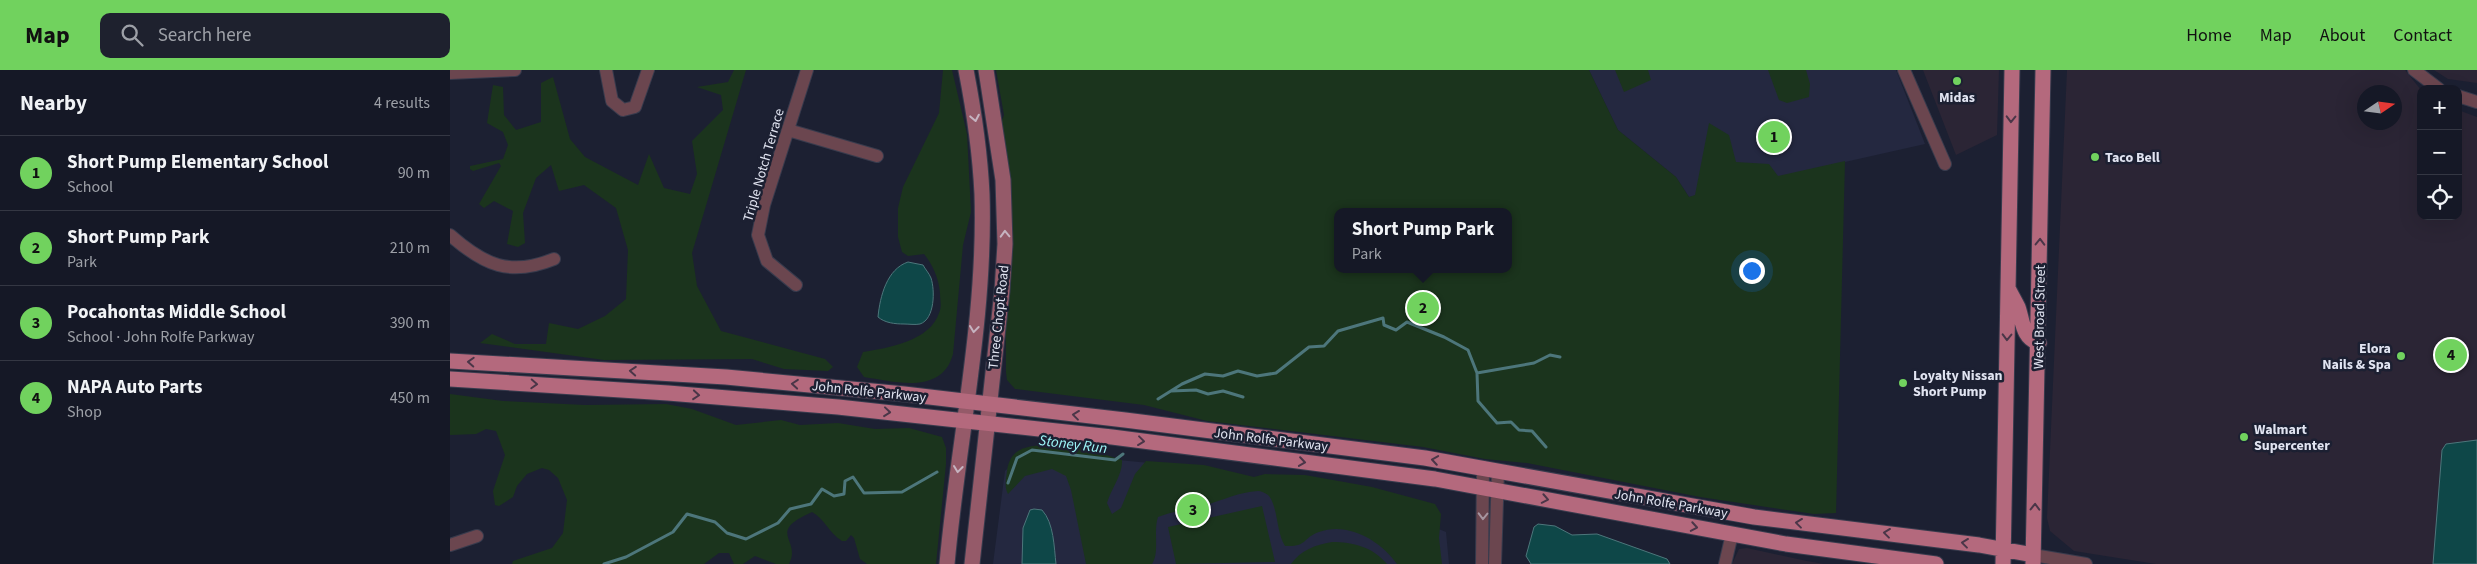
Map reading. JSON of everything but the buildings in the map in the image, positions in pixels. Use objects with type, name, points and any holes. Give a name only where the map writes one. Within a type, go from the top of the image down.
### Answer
[{"type":"main road","name":"Three Chopt Road","points":[[947,564],[980,280],[982,204],[977,127],[966,70]]},
{"type":"main road","name":"Three Chopt Road","points":[[972,564],[1002,291],[1005,244],[1003,180],[986,70]]},
{"type":"main road","points":[[2003,556],[2012,70]]},
{"type":"main road","name":"West Broad Street","points":[[2033,560],[2039,343],[2043,70]]},
{"type":"main road","points":[[2008,288],[2019,310],[2024,331],[2030,339],[2039,343]]},
{"type":"main road","name":"John Rolfe Parkway","points":[[450,360],[726,377],[966,401],[1491,469],[1646,499],[2033,560]]},
{"type":"main road","name":"John Rolfe Parkway","points":[[450,379],[668,393],[1112,437],[1435,479],[1786,544],[1936,564]]},
{"type":"street","points":[[450,73],[515,70]]},
{"type":"street","points":[[606,70],[612,101],[623,110],[635,107],[648,70]]},
{"type":"street","name":"Triple Notch Terrace","points":[[796,285],[767,261],[758,235],[764,205],[806,70]]},
{"type":"street","points":[[1904,70],[1945,164]]},
{"type":"street","points":[[2414,70],[2434,85]]},
{"type":"street","points":[[2462,97],[2477,102]]},
{"type":"street","points":[[788,130],[877,156]]},
{"type":"street","points":[[450,235],[478,258],[498,266],[524,269],[554,259]]},
{"type":"street","points":[[1482,564],[1491,469]]},
{"type":"street","points":[[1490,489],[1495,564]]},
{"type":"street","points":[[1725,564],[1732,534]]},
{"type":"street","points":[[450,545],[477,536]]},
{"type":"street","name":"John Rolfe Parkway","points":[[2033,560],[2086,564]]},
{"type":"shaded area","points":[[734,70],[746,70],[692,253],[697,286],[721,331],[825,359],[833,367],[828,371],[784,369],[752,359],[604,360],[480,343],[492,334],[515,344],[546,344],[549,323],[578,329],[605,316],[626,299],[628,250],[616,208],[584,185],[559,191],[551,165],[536,178],[523,213],[525,243],[518,247],[507,244],[513,211],[494,201],[484,208],[479,204],[501,166],[499,163],[473,171],[470,169],[470,166],[503,159],[508,145],[503,132],[487,123],[493,85],[503,87],[504,115],[516,130],[541,122],[541,83],[553,77],[570,139],[585,157],[638,185],[649,154],[664,188],[690,194],[697,174],[692,141],[723,110],[721,95],[697,87],[728,82]]},
{"type":"shaded area","points":[[943,70],[952,70],[967,134],[971,212],[963,245],[953,354],[947,367],[939,376],[928,381],[903,383],[864,377],[857,367],[863,352],[907,342],[918,337],[934,323],[940,311],[941,303],[938,283],[930,263],[924,254],[908,256],[902,252],[898,237],[898,208],[903,187],[939,113]]},
{"type":"shaded area","points":[[996,70],[1589,70],[1618,130],[1676,177],[1689,197],[1695,195],[1709,123],[1729,135],[1736,162],[1769,164],[1778,176],[1845,161],[1836,513],[1814,514],[1700,497],[1527,463],[1485,459],[1423,447],[1207,421],[1144,405],[1015,389],[1007,380],[1006,372],[1005,244],[997,134],[1004,115]]},
{"type":"shaded area","points":[[1589,70],[1896,70],[1925,144],[1689,197],[1676,177],[1618,130]]},
{"type":"shaded area","points":[[1615,70],[1648,70],[1651,80],[1624,92]]},
{"type":"shaded area","points":[[1768,70],[1806,70],[1810,84],[1809,97],[1787,103],[1779,100]]},
{"type":"shaded area","points":[[1923,70],[1999,70],[1997,135],[1956,155]]},
{"type":"shaded area","points":[[2067,70],[2405,70],[2417,85],[2417,220],[2462,220],[2462,111],[2477,117],[2477,564],[2156,564],[2074,551],[2050,531],[2047,518]]},
{"type":"shaded area","points":[[2434,70],[2477,70],[2477,83],[2448,79]]},
{"type":"shaded area","points":[[908,262],[923,265],[930,276],[933,304],[929,316],[920,324],[887,322],[878,317],[883,292],[895,271]]},
{"type":"shaded area","points":[[450,394],[503,401],[585,405],[666,404],[692,409],[736,425],[781,420],[800,425],[838,423],[875,429],[909,428],[942,437],[946,448],[946,464],[936,564],[867,564],[860,559],[854,538],[851,535],[846,541],[842,541],[812,512],[790,525],[787,531],[792,555],[789,564],[776,564],[755,556],[743,564],[734,564],[729,553],[719,553],[704,564],[512,564],[513,561],[552,548],[563,533],[567,500],[558,478],[549,470],[542,468],[527,474],[517,486],[513,497],[499,506],[495,505],[493,491],[505,455],[496,431],[486,429],[476,434],[450,435]]},
{"type":"shaded area","points":[[2477,440],[2477,564],[2433,564],[2442,450],[2446,444]]},
{"type":"shaded area","points":[[1062,445],[1081,447],[1122,460],[1121,471],[1107,503],[1112,514],[1121,508],[1135,474],[1146,461],[1204,465],[1254,477],[1265,474],[1305,475],[1372,487],[1435,504],[1441,514],[1439,538],[1442,564],[1397,564],[1373,541],[1363,535],[1341,529],[1319,532],[1301,544],[1285,546],[1280,534],[1274,505],[1268,495],[1258,491],[1158,517],[1156,554],[1152,564],[1086,564],[1071,490],[1066,476],[1052,469],[1025,476],[1008,494],[1006,488],[1007,471],[1014,454],[1027,447]]},
{"type":"shaded area","points":[[1026,451],[1180,466],[1411,518],[1446,532],[1449,564],[993,564],[1005,471]]},
{"type":"shaded area","points":[[1262,506],[1275,562],[1176,564],[1168,527]]},
{"type":"shaded area","points":[[1030,510],[1042,510],[1049,522],[1053,536],[1056,564],[1022,564],[1023,528]]},
{"type":"shaded area","points":[[1538,524],[1555,526],[1572,535],[1597,534],[1667,559],[1670,564],[1531,564],[1526,556],[1534,527]]},
{"type":"shaded area","points":[[1332,542],[1355,544],[1375,553],[1387,564],[1291,564],[1299,555],[1309,549]]},
{"type":"shaded area","points":[[1747,548],[1824,564],[1732,564],[1739,549]]},
{"type":"waterway","name":"Stoney Run","points":[[1158,399],[1182,384],[1205,374],[1223,376],[1238,371],[1257,376],[1276,373],[1309,347],[1324,346],[1338,331],[1383,318],[1384,325],[1396,330],[1407,322],[1444,337],[1468,350],[1477,373],[1478,401],[1497,423],[1511,422],[1519,430],[1532,431],[1546,447]]},
{"type":"waterway","points":[[1477,373],[1534,363],[1550,355],[1560,357]]},
{"type":"waterway","points":[[1171,391],[1196,390],[1208,394],[1223,391],[1243,397]]},
{"type":"waterway","name":"Stoney Run","points":[[1008,483],[1017,458],[1032,450],[1115,460],[1123,454]]},
{"type":"waterway","name":"Stoney Run","points":[[604,564],[626,557],[673,532],[687,514],[715,522],[727,533],[746,539],[778,523],[790,509],[811,504],[822,489],[834,496],[844,494],[845,481],[853,477],[864,493],[902,492],[937,472]]},
{"type":"place","name":"Midas","points":[[1957,81]]},
{"type":"place","name":"Short Pump Elementary School","points":[[1774,137]]},
{"type":"place","name":"Taco Bell","points":[[2095,157]]},
{"type":"place","name":"Short Pump Park","points":[[1423,308]]},
{"type":"place","name":"NAPA Auto Parts","points":[[2451,355]]},
{"type":"place","name":"Elora Nails & Spa","points":[[2401,356]]},
{"type":"place","name":"Loyalty Nissan Short Pump","points":[[1903,383]]},
{"type":"place","name":"Walmart Supercenter","points":[[2244,437]]},
{"type":"place","name":"Pocahontas Middle School","points":[[1193,510]]}]
